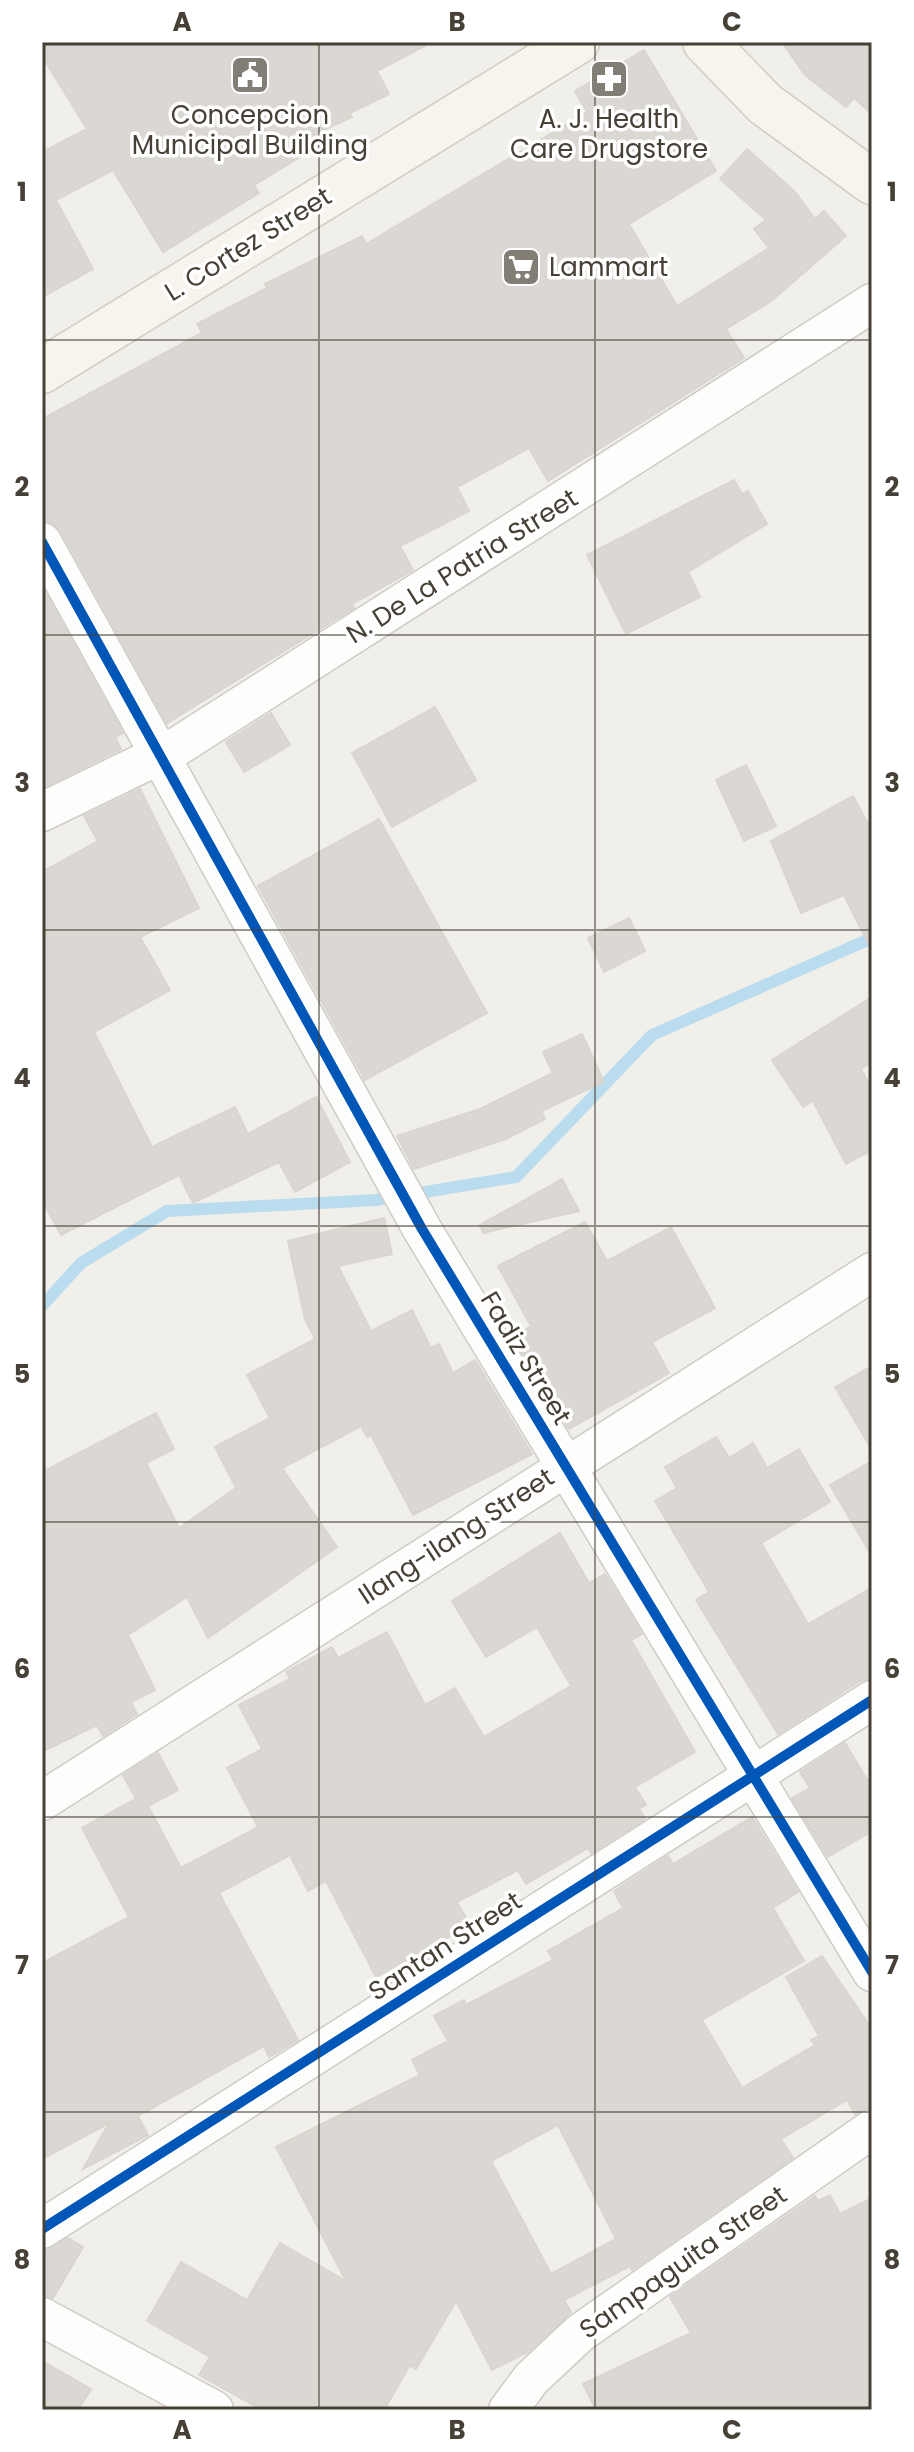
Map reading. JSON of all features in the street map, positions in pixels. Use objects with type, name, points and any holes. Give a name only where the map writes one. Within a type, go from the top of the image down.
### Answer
[{"type":"street","name":"L. Cortez Street","points":[[42,371],[577,42]]},
{"type":"street","points":[[705,42],[765,104],[872,182]]},
{"type":"street","name":"N. De La Patria Street","points":[[42,812],[158,757],[872,303]]},
{"type":"street","name":"Fadiz Street","points":[[42,542],[158,757],[422,1229],[872,1972]]},
{"type":"street","name":"Ilang-ilang Street","points":[[42,1801],[872,1272]]},
{"type":"street","name":"Santan Street","points":[[42,2229],[872,1700]]},
{"type":"street","name":"Sampaguita Street","points":[[508,2410],[531,2379],[580,2333],[872,2129]]},
{"type":"street","points":[[42,2317],[214,2410]]},
{"type":"building","points":[[42,42],[432,42],[377,71],[389,94],[350,113],[352,117],[319,132],[325,142],[254,185],[259,193],[163,252],[113,170],[56,200],[93,269],[42,297],[42,152],[87,129],[42,56]]},
{"type":"building","points":[[782,42],[872,42],[872,114],[854,98],[846,107],[805,75]]},
{"type":"building","points":[[644,50],[716,171],[629,224],[677,306],[769,248],[754,229],[766,220],[720,179],[747,149],[795,192],[815,219],[824,211],[846,236],[770,302],[726,329],[744,358],[548,481],[529,448],[457,487],[469,511],[400,546],[413,570],[352,604],[354,608],[167,723],[61,531],[53,523],[42,520],[42,419],[202,333],[197,324],[267,288],[265,284],[362,236],[366,244],[587,112],[575,91]]},
{"type":"building","points":[[734,480],[742,494],[748,491],[767,524],[688,572],[700,597],[626,634],[587,555]]},
{"type":"building","points":[[42,587],[123,733],[115,737],[121,749],[42,788]]},
{"type":"building","points":[[435,707],[476,780],[392,827],[352,753]]},
{"type":"building","points":[[271,713],[290,745],[244,772],[226,742]]},
{"type":"building","points":[[746,765],[776,826],[744,841],[716,780]]},
{"type":"building","points":[[140,789],[199,908],[140,937],[170,990],[94,1032],[152,1147],[235,1107],[248,1134],[316,1097],[350,1162],[295,1192],[279,1162],[193,1203],[179,1175],[61,1235],[42,1200],[42,872],[98,841],[84,816]]},
{"type":"building","points":[[853,796],[872,831],[872,951],[844,895],[801,913],[771,841]]},
{"type":"building","points":[[379,819],[487,1013],[365,1080],[258,886]]},
{"type":"building","points":[[629,918],[645,951],[604,972],[588,938]]},
{"type":"building","points":[[872,997],[872,1062],[861,1069],[872,1090],[872,1150],[846,1164],[813,1101],[803,1107],[772,1060]]},
{"type":"building","points":[[582,1034],[604,1082],[541,1111],[545,1119],[506,1139],[414,1169],[397,1136],[480,1109],[553,1073],[543,1052]]},
{"type":"building","points":[[562,1179],[579,1211],[483,1233],[480,1225]]},
{"type":"building","points":[[384,1218],[392,1254],[338,1266],[371,1331],[412,1310],[431,1348],[439,1344],[453,1373],[475,1360],[532,1454],[413,1515],[371,1435],[367,1437],[361,1426],[282,1468],[337,1547],[208,1638],[187,1597],[128,1635],[155,1690],[131,1702],[137,1714],[103,1736],[97,1725],[42,1752],[42,1472],[156,1413],[174,1449],[146,1463],[179,1528],[236,1488],[215,1447],[270,1418],[247,1375],[315,1339],[305,1319],[288,1241]]},
{"type":"building","points":[[585,1222],[607,1261],[671,1227],[715,1308],[652,1342],[669,1373],[569,1429],[513,1337],[531,1326],[498,1266]]},
{"type":"building","points":[[872,1366],[872,1450],[835,1387]]},
{"type":"building","points":[[716,1437],[729,1458],[753,1443],[767,1468],[799,1449],[830,1502],[761,1543],[808,1624],[872,1588],[872,1678],[860,1681],[778,1734],[696,1600],[709,1592],[655,1501],[677,1488],[665,1467]]},
{"type":"building","points":[[872,1461],[872,1556],[830,1485]]},
{"type":"building","points":[[560,1533],[589,1583],[605,1574],[642,1634],[631,1640],[695,1752],[635,1787],[646,1805],[639,1809],[645,1819],[591,1853],[588,1848],[526,1884],[518,1870],[457,1902],[470,1925],[376,1977],[326,1881],[308,1891],[290,1855],[219,1893],[298,2040],[269,2057],[264,2046],[138,2116],[148,2135],[83,2169],[109,2123],[42,2159],[42,1963],[129,1917],[82,1828],[136,1799],[123,1775],[158,1753],[178,1790],[148,1806],[181,1868],[258,1827],[227,1768],[262,1749],[239,1705],[290,1679],[286,1672],[332,1647],[338,1658],[387,1632],[425,1705],[455,1688],[484,1737],[571,1686],[537,1627],[486,1657],[452,1601]]},
{"type":"building","points":[[845,1743],[872,1788],[872,1831],[828,1857],[792,1798],[810,1788],[800,1772]]},
{"type":"building","points":[[752,1817],[798,1892],[773,1908],[804,1961],[702,2020],[742,2088],[815,2045],[811,2040],[819,2036],[786,1977],[822,1956],[872,2029],[872,2107],[855,2114],[847,2100],[781,2139],[793,2158],[632,2270],[630,2266],[564,2300],[571,2312],[528,2352],[492,2370],[456,2301],[416,2369],[410,2365],[384,2410],[262,2410],[199,2375],[210,2357],[147,2321],[181,2262],[247,2300],[280,2243],[346,2281],[276,2147],[420,2075],[412,2060],[448,2041],[434,2016],[464,2000],[466,2005],[553,1960],[548,1951],[623,1908],[614,1891],[668,1856],[673,1864]],"holes":[[[558,2125],[616,2239],[551,2274],[491,2161]]]},
{"type":"building","points":[[830,2195],[840,2214],[872,2198],[872,2410],[596,2410],[583,2384],[691,2333],[670,2297],[815,2196],[818,2201]]},
{"type":"building","points":[[68,2238],[83,2247],[53,2298],[42,2295],[42,2251]]},
{"type":"building","points":[[42,2361],[91,2389],[78,2410],[42,2410]]},
{"type":"waterway","points":[[42,1306],[81,1263],[167,1211],[376,1200],[516,1177],[652,1035],[872,938]]},
{"type":"cycle path","points":[[42,542],[422,1229],[872,1972]]},
{"type":"cycle path","points":[[42,2229],[872,1700]]},
{"type":"place","name":"Concepcion Municipal Building","points":[[250,75]]},
{"type":"place","name":"A. J. Health Care Drugstore","points":[[609,79]]},
{"type":"place","name":"Lammart","points":[[521,267]]}]
